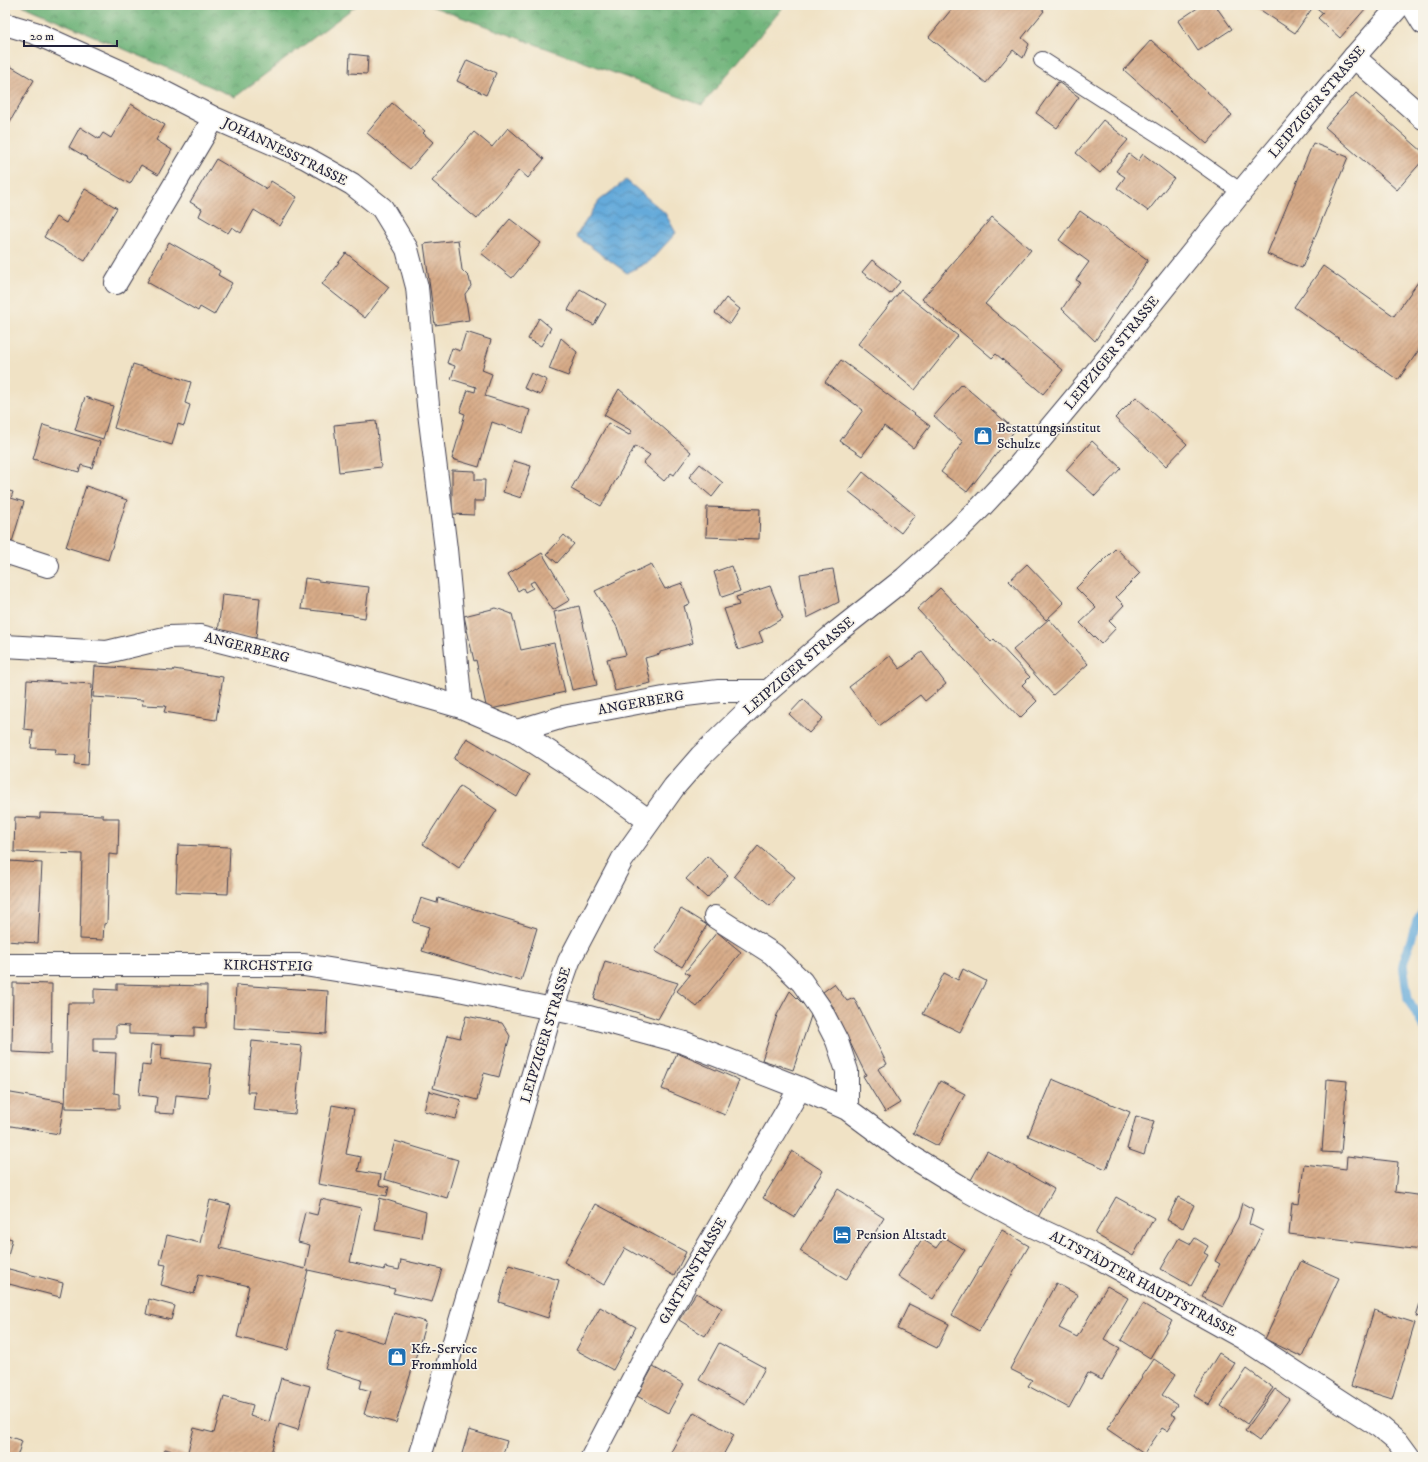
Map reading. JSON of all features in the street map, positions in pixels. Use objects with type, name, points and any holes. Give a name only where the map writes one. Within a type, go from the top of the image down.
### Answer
[{"type":"street","points":[[1399,7],[1423,23]]},
{"type":"street","name":"LEIPZIGER STRASSE","points":[[420,1457],[552,1009],[569,961],[622,860],[674,788],[701,756],[768,691],[833,635],[905,578],[957,531],[1010,476],[1085,386],[1241,192],[1354,57],[1399,7]]},
{"type":"street","name":"JOHANNESSTRASSE","points":[[5,24],[35,33],[148,84],[214,118],[306,158],[352,184],[382,208],[406,249],[417,287],[428,405],[446,549],[461,707]]},
{"type":"street","points":[[1354,57],[1423,118]]},
{"type":"street","name":"JOHANNESSTRASSE","points":[[116,283],[214,118]]},
{"type":"street","points":[[5,552],[48,566]]},
{"type":"street","name":"ANGERBERG","points":[[5,646],[107,652],[169,638],[200,636],[325,668],[461,707],[517,731],[597,783],[649,821]]},
{"type":"street","name":"ANGERBERG","points":[[517,731],[563,717],[669,696],[719,691],[768,691]]},
{"type":"street","points":[[715,917],[773,954],[802,982],[820,1008],[837,1041],[847,1070],[847,1109]]},
{"type":"street","name":"KIRCHSTEIG","points":[[5,965],[304,965],[444,987],[552,1009]]},
{"type":"street","name":"ALTSTÄDTER HAUPTSTRASSE","points":[[552,1009],[582,1015],[685,1043],[800,1088],[847,1109],[909,1155],[966,1190],[1030,1224],[1094,1255],[1243,1338],[1380,1427],[1398,1442],[1409,1457]]},
{"type":"street","name":"GARTENSTRASSE","points":[[592,1457],[658,1331],[800,1088]]},
{"type":"lane","points":[[1042,60],[1174,145],[1241,192]]},
{"type":"green space","points":[[22,5],[357,5],[235,97]]},
{"type":"green space","points":[[428,5],[785,5],[702,105]]},
{"type":"water","points":[[626,180],[665,213],[676,233],[650,261],[627,273],[576,236],[599,201]]},
{"type":"building","points":[[955,5],[1036,5],[1044,11],[1022,38],[1029,44],[1023,58],[1013,50],[986,83],[929,37]]},
{"type":"building","points":[[1202,5],[1215,5],[1232,29],[1198,51],[1178,21]]},
{"type":"building","points":[[1253,5],[1310,5],[1313,7],[1295,33]]},
{"type":"building","points":[[1313,5],[1362,5],[1366,8],[1340,38],[1318,18],[1323,13]]},
{"type":"building","points":[[1151,40],[1232,115],[1207,144],[1124,70]]},
{"type":"building","points":[[350,54],[368,56],[367,74],[349,73]]},
{"type":"building","points":[[467,60],[496,73],[486,95],[457,81]]},
{"type":"building","points":[[5,63],[34,80],[8,125],[5,124]]},
{"type":"building","points":[[1058,82],[1079,97],[1057,128],[1036,113]]},
{"type":"building","points":[[1356,93],[1423,152],[1423,160],[1397,190],[1325,127]]},
{"type":"building","points":[[392,103],[425,131],[423,133],[433,142],[410,169],[367,133]]},
{"type":"building","points":[[131,104],[165,125],[156,140],[172,150],[158,175],[141,165],[130,184],[69,147],[80,127],[99,139],[103,133],[111,138]]},
{"type":"building","points":[[1103,120],[1128,140],[1100,173],[1076,153]]},
{"type":"building","points":[[508,128],[544,159],[528,178],[519,170],[477,219],[432,181],[474,132],[492,147]]},
{"type":"building","points":[[1313,143],[1348,157],[1302,268],[1267,254]]},
{"type":"building","points":[[1129,154],[1138,161],[1143,154],[1174,178],[1148,211],[1117,188],[1125,177],[1116,171]]},
{"type":"building","points":[[216,159],[267,189],[271,181],[297,197],[280,226],[254,210],[241,233],[232,227],[228,233],[199,216],[202,209],[190,202]]},
{"type":"building","points":[[85,189],[117,208],[85,261],[44,237],[56,217],[66,223]]},
{"type":"building","points":[[1080,211],[1148,260],[1095,341],[1062,309],[1080,282],[1076,280],[1089,262],[1059,240]]},
{"type":"building","points":[[992,217],[1031,250],[985,304],[1063,370],[1043,394],[996,354],[992,358],[922,299]]},
{"type":"building","points":[[510,219],[541,243],[512,278],[481,253]]},
{"type":"building","points":[[458,240],[462,270],[469,277],[471,286],[465,294],[469,320],[435,325],[424,244]]},
{"type":"building","points":[[169,242],[220,271],[218,275],[232,283],[214,315],[200,307],[198,311],[147,282]]},
{"type":"building","points":[[346,253],[389,287],[365,318],[322,284]]},
{"type":"building","points":[[872,260],[900,282],[890,294],[862,272]]},
{"type":"building","points":[[1323,266],[1394,316],[1423,275],[1423,344],[1398,380],[1294,307]]},
{"type":"building","points":[[580,289],[606,304],[594,325],[568,310]]},
{"type":"building","points":[[901,290],[958,336],[915,390],[858,344]]},
{"type":"building","points":[[726,298],[740,309],[730,324],[715,313]]},
{"type":"building","points":[[539,318],[551,328],[541,346],[528,339]]},
{"type":"building","points":[[466,332],[491,340],[482,370],[492,374],[485,396],[530,410],[523,433],[492,422],[479,467],[452,459],[465,414],[460,412],[468,390],[475,392],[476,387],[451,379],[455,366],[447,363],[452,348],[460,351]]},
{"type":"building","points":[[561,338],[577,352],[568,376],[549,369]]},
{"type":"building","points":[[841,360],[930,426],[913,448],[884,426],[862,456],[840,441],[863,410],[825,382]]},
{"type":"building","points":[[133,364],[191,382],[185,403],[190,405],[184,426],[178,424],[172,445],[114,428]]},
{"type":"building","points":[[531,373],[547,380],[540,395],[524,388]]},
{"type":"building","name":"Bestattungsinstitut Schulze","points":[[962,384],[1015,430],[967,492],[941,472],[963,442],[934,416]]},
{"type":"building","points":[[619,389],[691,452],[674,475],[671,473],[664,481],[643,463],[650,455],[635,446],[601,506],[571,489],[608,423],[629,435],[632,431],[604,415]]},
{"type":"building","points":[[85,397],[113,406],[103,439],[75,430]]},
{"type":"building","points":[[1136,397],[1187,444],[1166,466],[1115,418]]},
{"type":"building","points":[[376,421],[381,467],[339,472],[334,425]]},
{"type":"building","points":[[43,425],[100,442],[92,468],[81,465],[79,472],[33,459]]},
{"type":"building","points":[[1092,441],[1121,468],[1095,496],[1066,470]]},
{"type":"building","points":[[514,461],[531,466],[521,498],[503,492]]},
{"type":"building","points":[[700,464],[723,483],[712,497],[689,477]]},
{"type":"building","points":[[452,470],[475,471],[475,480],[485,480],[484,501],[474,501],[474,515],[452,514]]},
{"type":"building","points":[[863,472],[915,515],[901,533],[848,491]]},
{"type":"building","points":[[86,486],[127,500],[108,560],[66,547]]},
{"type":"building","points":[[5,490],[13,492],[11,498],[24,502],[12,542],[5,540]]},
{"type":"building","points":[[707,507],[760,509],[759,539],[706,537]]},
{"type":"building","points":[[564,535],[574,544],[557,563],[547,554]]},
{"type":"building","points":[[1116,548],[1140,573],[1116,597],[1124,605],[1109,621],[1116,628],[1101,644],[1080,623],[1096,608],[1076,588]]},
{"type":"building","points":[[542,553],[570,600],[553,610],[534,581],[530,583],[533,588],[525,592],[523,588],[518,591],[508,574]]},
{"type":"building","points":[[651,564],[665,589],[682,583],[690,604],[684,606],[693,643],[660,652],[660,654],[645,658],[651,683],[615,691],[607,659],[626,655],[617,627],[595,591]]},
{"type":"building","points":[[1027,564],[1064,603],[1046,620],[1009,581]]},
{"type":"building","points":[[731,566],[740,591],[722,597],[714,572]]},
{"type":"building","points":[[833,569],[839,602],[807,618],[800,574]]},
{"type":"building","points":[[305,578],[369,587],[365,618],[353,615],[301,609]]},
{"type":"building","points":[[770,586],[783,618],[759,632],[763,642],[738,650],[724,609],[739,605],[736,597]]},
{"type":"building","points":[[940,588],[991,642],[994,639],[1030,677],[1022,685],[1037,701],[1020,718],[917,609]]},
{"type":"building","points":[[222,594],[260,598],[256,638],[218,634]]},
{"type":"building","points":[[579,606],[597,685],[572,690],[554,612]]},
{"type":"building","points":[[496,608],[512,614],[521,650],[554,643],[565,692],[487,710],[464,616]]},
{"type":"building","points":[[1049,619],[1088,664],[1053,695],[1013,650]]},
{"type":"building","points":[[922,652],[946,684],[925,701],[920,695],[879,726],[849,687],[890,656],[900,669]]},
{"type":"building","points":[[95,666],[173,671],[174,669],[223,677],[216,720],[164,712],[166,706],[142,705],[143,700],[93,697]]},
{"type":"building","points":[[27,680],[92,684],[88,765],[75,764],[76,755],[55,754],[56,749],[31,748],[33,730],[24,729]]},
{"type":"building","points":[[803,699],[823,718],[809,733],[789,714]]},
{"type":"building","points":[[467,738],[529,775],[517,797],[454,759]]},
{"type":"building","points":[[460,786],[497,810],[459,868],[423,844]]},
{"type":"building","points":[[40,813],[103,815],[103,818],[119,818],[118,855],[109,854],[107,923],[104,924],[103,940],[80,939],[82,854],[14,852],[15,817],[40,818]]},
{"type":"building","points":[[178,845],[230,847],[228,894],[176,892]]},
{"type":"building","points":[[758,846],[795,877],[770,906],[734,876]]},
{"type":"building","points":[[707,856],[728,875],[707,898],[686,879]]},
{"type":"building","points":[[9,861],[42,863],[38,943],[5,941],[5,866],[9,866]]},
{"type":"building","points":[[421,898],[437,903],[438,898],[537,928],[521,981],[422,951],[429,927],[413,922]]},
{"type":"building","points":[[681,909],[707,925],[682,967],[655,951]]},
{"type":"building","points":[[717,932],[741,952],[697,1007],[677,991],[690,975],[685,972]]},
{"type":"building","points":[[605,961],[678,983],[658,1019],[594,999]]},
{"type":"building","points":[[963,969],[986,981],[960,1032],[923,1014],[944,973],[958,980]]},
{"type":"building","points":[[13,983],[52,984],[51,1054],[12,1052]]},
{"type":"building","points":[[117,984],[207,986],[206,1028],[194,1027],[194,1036],[129,1034],[129,1026],[116,1025],[116,1038],[93,1038],[93,1052],[116,1053],[114,1093],[119,1094],[119,1109],[65,1108],[68,1003],[94,1003],[94,989],[117,990]]},
{"type":"building","points":[[834,984],[847,1001],[854,998],[887,1064],[878,1069],[900,1103],[885,1112],[863,1076],[866,1075],[834,1008],[823,992]]},
{"type":"building","points":[[236,985],[328,991],[326,1034],[234,1028]]},
{"type":"building","points":[[790,991],[812,1013],[793,1070],[762,1060],[777,1015]]},
{"type":"building","points":[[466,1016],[502,1023],[510,1036],[499,1077],[484,1073],[477,1100],[433,1088],[448,1035],[460,1038]]},
{"type":"building","points":[[252,1041],[302,1046],[295,1114],[253,1110],[255,1092],[247,1092]]},
{"type":"building","points":[[152,1044],[162,1045],[161,1059],[211,1064],[208,1098],[176,1095],[174,1114],[155,1113],[157,1097],[139,1095],[142,1065],[150,1066]]},
{"type":"building","points":[[677,1053],[739,1080],[725,1115],[662,1089]]},
{"type":"building","points":[[1052,1079],[1130,1112],[1106,1169],[1028,1136]]},
{"type":"building","points":[[1327,1079],[1347,1081],[1341,1153],[1322,1152]]},
{"type":"building","points":[[940,1081],[965,1094],[938,1146],[913,1133]]},
{"type":"building","points":[[429,1091],[461,1100],[456,1119],[424,1111]]},
{"type":"building","points":[[5,1092],[64,1102],[59,1134],[5,1125]]},
{"type":"building","points":[[332,1105],[354,1109],[346,1154],[361,1157],[358,1171],[381,1175],[379,1185],[389,1187],[387,1196],[318,1184]]},
{"type":"building","points":[[1136,1116],[1154,1121],[1144,1155],[1127,1149]]},
{"type":"building","points":[[395,1141],[458,1160],[447,1198],[384,1179]]},
{"type":"building","points":[[792,1151],[823,1171],[794,1217],[763,1198]]},
{"type":"building","points":[[987,1151],[1054,1189],[1038,1217],[971,1180]]},
{"type":"building","points":[[1347,1156],[1398,1162],[1395,1192],[1423,1196],[1423,1229],[1421,1250],[1289,1234],[1292,1203],[1299,1204],[1304,1164],[1346,1169]]},
{"type":"building","name":"Pension Altstadt","points":[[838,1189],[884,1218],[846,1280],[800,1251]]},
{"type":"building","points":[[1116,1197],[1154,1218],[1133,1256],[1095,1234]]},
{"type":"building","points":[[1178,1197],[1194,1205],[1183,1228],[1167,1220]]},
{"type":"building","points":[[380,1198],[426,1212],[422,1238],[375,1230]]},
{"type":"building","points":[[321,1199],[361,1208],[350,1262],[384,1270],[385,1267],[399,1270],[401,1260],[442,1269],[432,1302],[393,1293],[395,1289],[308,1270],[288,1350],[237,1337],[249,1286],[199,1274],[194,1294],[161,1285],[166,1265],[160,1264],[167,1235],[200,1243],[210,1200],[231,1205],[220,1248],[305,1269],[310,1245],[298,1242],[305,1212],[317,1215]]},
{"type":"building","points":[[1242,1203],[1253,1209],[1249,1224],[1263,1231],[1223,1307],[1202,1297],[1220,1264],[1215,1261],[1238,1218]]},
{"type":"building","points":[[596,1204],[686,1252],[674,1276],[625,1248],[604,1285],[564,1262]]},
{"type":"building","points":[[1002,1230],[1029,1246],[979,1331],[952,1315]]},
{"type":"building","points":[[5,1237],[12,1239],[6,1265],[5,1265]]},
{"type":"building","points":[[944,1237],[965,1250],[933,1299],[898,1276],[922,1239],[936,1248]]},
{"type":"building","points":[[1179,1238],[1191,1244],[1195,1238],[1208,1246],[1204,1253],[1208,1255],[1191,1286],[1161,1269]]},
{"type":"building","points":[[1301,1261],[1339,1278],[1302,1357],[1265,1339]]},
{"type":"building","points":[[509,1265],[559,1280],[548,1318],[499,1302]]},
{"type":"building","points":[[5,1268],[63,1283],[60,1297],[5,1283]]},
{"type":"building","points":[[1056,1283],[1078,1295],[1059,1328],[1077,1337],[1107,1286],[1128,1298],[1104,1339],[1120,1348],[1102,1380],[1088,1373],[1069,1408],[1028,1386],[1032,1380],[1010,1369]]},
{"type":"building","points":[[696,1293],[722,1308],[705,1336],[679,1320]]},
{"type":"building","points":[[1423,1294],[1423,1318],[1416,1316]]},
{"type":"building","points":[[149,1299],[175,1306],[171,1320],[146,1314]]},
{"type":"building","points":[[909,1304],[949,1324],[937,1348],[897,1329]]},
{"type":"building","points":[[1143,1304],[1172,1321],[1150,1358],[1121,1340]]},
{"type":"building","points":[[600,1307],[636,1327],[613,1370],[576,1350]]},
{"type":"building","points":[[1374,1310],[1415,1323],[1392,1399],[1351,1386]]},
{"type":"building","points":[[394,1313],[426,1322],[396,1423],[364,1414],[371,1391],[360,1388],[362,1380],[325,1369],[337,1329],[385,1343]]},
{"type":"building","points":[[719,1343],[765,1368],[745,1405],[699,1380]]},
{"type":"building","points":[[1219,1353],[1235,1363],[1209,1405],[1193,1395]]},
{"type":"building","points":[[1154,1359],[1176,1374],[1162,1395],[1177,1405],[1171,1414],[1176,1417],[1167,1431],[1162,1428],[1144,1454],[1107,1429]]},
{"type":"building","points":[[653,1367],[684,1384],[668,1413],[637,1396]]},
{"type":"building","points":[[1247,1369],[1273,1388],[1247,1424],[1221,1406]]},
{"type":"building","points":[[281,1378],[310,1386],[298,1430],[279,1424],[270,1457],[162,1457],[165,1449],[187,1455],[194,1428],[214,1433],[224,1397],[253,1405],[250,1416],[269,1422]]},
{"type":"building","points":[[1275,1389],[1289,1399],[1259,1441],[1245,1431]]},
{"type":"building","points":[[694,1412],[734,1435],[722,1457],[668,1457]]},
{"type":"building","points":[[469,1430],[507,1441],[502,1457],[461,1457]]},
{"type":"building","points":[[5,1435],[22,1441],[17,1457],[5,1457]]},
{"type":"waterway","points":[[1423,910],[1417,921],[1403,964],[1408,999],[1423,1026]]},
{"type":"place","name":"Bestattungsinstitut Schulze","points":[[983,436]]},
{"type":"place","name":"Pension Altstadt","points":[[842,1235]]},
{"type":"place","name":"Kfz-Service Frommhold","points":[[397,1357]]}]
